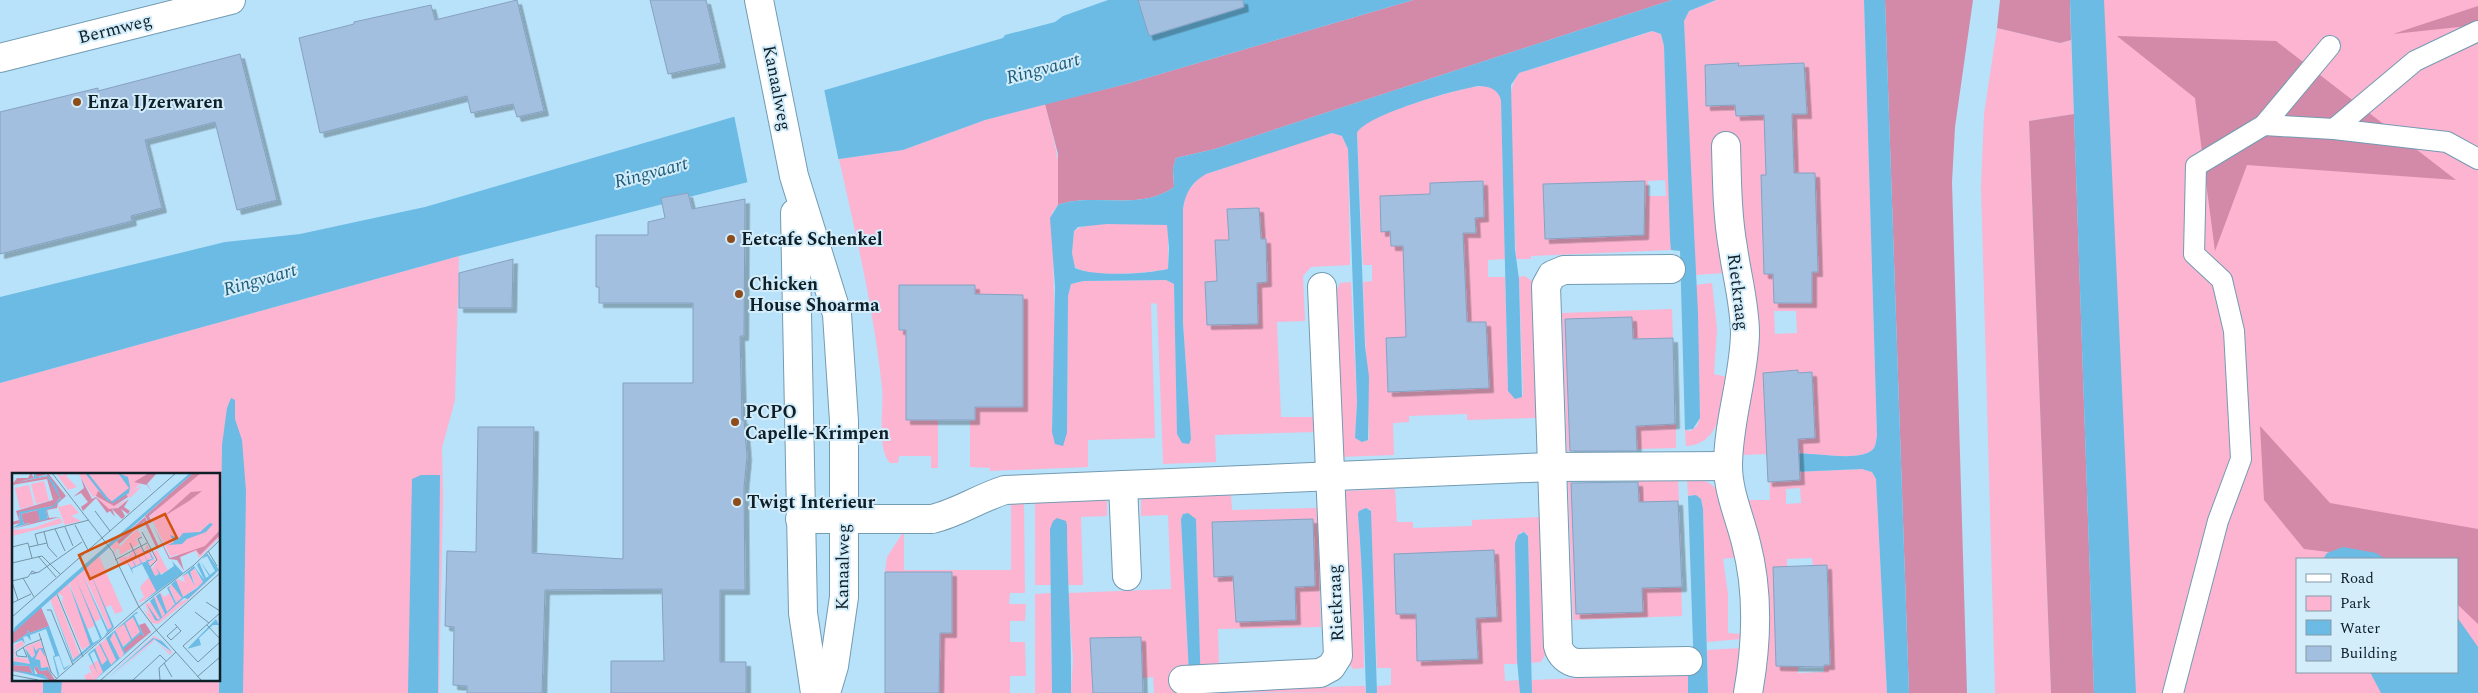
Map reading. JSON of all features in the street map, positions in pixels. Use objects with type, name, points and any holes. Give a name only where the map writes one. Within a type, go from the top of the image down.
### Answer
[{"type":"street","name":"Bermweg","points":[[0,58],[231,0]]},
{"type":"street","name":"Kanaalweg","points":[[759,0],[794,176],[837,314],[844,421],[844,597],[834,666],[826,693]]},
{"type":"street","name":"Rietkraag","points":[[1726,146],[1730,225],[1744,314],[1744,335],[1728,466],[1732,491],[1747,544],[1755,604],[1756,643],[1748,693]]},
{"type":"street","name":"Kanaalweg","points":[[794,176],[798,300],[802,613],[815,693]]},
{"type":"street","points":[[1671,269],[1564,270],[1557,271],[1548,280],[1545,291],[1552,467],[1560,651],[1568,660],[1577,663],[1688,662]]},
{"type":"street","name":"Rietkraag","points":[[1183,680],[1320,673],[1331,667],[1335,662],[1338,652],[1322,287]]},
{"type":"street","points":[[800,519],[932,519],[947,516],[989,495],[1005,490],[1552,467],[1728,466]]},
{"type":"street","points":[[1123,485],[1127,576]]},
{"type":"lane","points":[[2334,129],[2414,61],[2478,31]]},
{"type":"lane","points":[[2173,693],[2218,521],[2241,458],[2234,332],[2222,280],[2194,254],[2196,166],[2264,125],[2330,46]]},
{"type":"lane","points":[[2264,125],[2334,129],[2447,142],[2478,159]]},
{"type":"green space","points":[[1717,0],[1864,0],[1876,444],[1868,453],[1859,455],[1793,454],[1793,472],[1862,469],[1872,472],[1876,479],[1887,693],[1761,693],[1760,544],[1748,500],[1770,500],[1769,454],[1742,455],[1738,137],[1713,139],[1715,218],[1724,273],[1695,275],[1684,21],[1689,11]],"holes":[[[1738,63],[1738,66],[1805,63],[1807,114],[1736,116],[1736,105],[1706,106],[1705,65]],[[1792,145],[1794,175],[1815,173],[1818,272],[1764,274],[1761,175],[1766,175],[1765,146]],[[1812,287],[1812,303],[1786,303]],[[1774,311],[1796,311],[1797,333],[1775,334]],[[1812,372],[1815,438],[1791,439],[1764,397],[1763,373]],[[1800,488],[1801,503],[1786,504],[1786,489]],[[1812,558],[1813,567],[1827,565],[1830,664],[1824,663],[1824,672],[1798,673],[1798,664],[1776,666],[1773,567],[1787,568],[1787,559]]]},
{"type":"green space","points":[[2092,0],[2478,0],[2478,693],[2122,693]]},
{"type":"green space","points":[[1997,28],[2060,43],[2071,40],[2074,114],[2029,121],[2051,693],[1995,693],[1981,186],[1984,114]]},
{"type":"green space","points":[[1653,31],[1661,34],[1664,46],[1671,250],[1531,256],[1531,259],[1516,259],[1510,103],[1513,86],[1519,73]],"holes":[[[1665,180],[1666,196],[1648,196],[1648,181]],[[1642,181],[1644,235],[1545,239],[1543,184]]]},
{"type":"green space","points":[[1470,87],[1491,87],[1497,92],[1501,100],[1505,259],[1488,260],[1488,277],[1505,277],[1508,391],[1523,395],[1519,277],[1525,276],[1533,282],[1537,418],[1467,420],[1467,414],[1409,416],[1409,422],[1393,423],[1394,455],[1339,457],[1334,296],[1340,283],[1351,282],[1357,403],[1355,438],[1363,442],[1368,440],[1369,437],[1363,282],[1372,281],[1372,265],[1363,265],[1357,133],[1375,118],[1426,99]],"holes":[[[1483,181],[1484,217],[1475,218],[1434,244],[1391,246],[1390,231],[1381,231],[1380,196],[1430,194],[1430,183]],[[1454,322],[1486,322],[1489,388],[1388,392],[1386,338],[1453,336]]]},
{"type":"green space","points":[[1045,104],[1054,140],[1061,183],[1061,195],[1059,204],[1052,213],[1055,337],[1052,432],[1067,433],[1068,296],[1071,284],[1083,281],[1166,280],[1174,284],[1177,426],[1191,439],[1183,323],[1183,209],[1186,193],[1199,178],[1206,174],[1332,133],[1342,136],[1348,149],[1350,265],[1311,267],[1303,276],[1305,321],[1277,322],[1281,417],[1316,417],[1316,432],[1215,435],[1216,462],[1163,464],[1157,304],[1151,303],[1155,438],[1088,440],[1088,467],[990,471],[990,468],[970,467],[970,420],[975,420],[975,407],[1023,406],[1023,295],[975,294],[975,285],[900,285],[906,330],[906,420],[938,420],[938,468],[931,468],[931,456],[899,456],[898,463],[890,463],[883,447],[882,438],[882,388],[879,359],[864,273],[839,159],[903,150],[985,120]],"holes":[[[1259,208],[1261,239],[1266,239],[1267,282],[1257,283],[1258,324],[1207,325],[1205,282],[1217,281],[1215,240],[1229,240],[1227,210]]]},
{"type":"green space","points":[[1117,223],[1165,224],[1168,226],[1168,269],[1105,274],[1092,273],[1074,266],[1072,253],[1074,231],[1081,227]]},
{"type":"green space","points":[[459,256],[455,400],[442,448],[443,500],[439,693],[0,693],[0,383]]},
{"type":"green space","points":[[1712,283],[1717,329],[1714,374],[1727,377],[1721,411],[1713,431],[1698,444],[1686,446],[1685,430],[1690,431],[1697,426],[1700,418],[1695,285]]},
{"type":"green space","points":[[1672,309],[1675,403],[1660,425],[1676,424],[1676,448],[1637,449],[1632,317],[1565,320],[1570,451],[1567,452],[1562,313]]},
{"type":"green space","points":[[1678,478],[1679,501],[1663,502],[1664,523],[1680,522],[1682,616],[1573,620],[1568,482],[1571,482],[1576,614],[1643,612],[1638,479]]},
{"type":"green space","points":[[1687,478],[1697,479],[1710,484],[1718,492],[1722,500],[1737,557],[1723,559],[1728,594],[1728,633],[1742,634],[1742,639],[1707,642],[1703,509],[1701,499],[1696,495],[1688,496]]},
{"type":"green space","points":[[1395,489],[1397,522],[1413,522],[1413,528],[1472,526],[1472,520],[1541,517],[1546,653],[1541,662],[1531,663],[1528,535],[1524,532],[1520,533],[1515,543],[1517,664],[1504,664],[1505,681],[1520,680],[1520,693],[1377,693],[1377,686],[1391,685],[1391,668],[1377,668],[1370,509],[1361,510],[1358,514],[1362,570],[1364,668],[1353,669],[1346,659],[1341,491]],"holes":[[[1494,551],[1497,617],[1427,613],[1396,614],[1394,554]],[[1477,643],[1478,659],[1467,660],[1466,644]]]},
{"type":"green space","points":[[1231,495],[1232,510],[1317,508],[1321,627],[1218,629],[1219,667],[1200,668],[1196,519],[1185,513],[1181,519],[1190,693],[1154,693],[1153,677],[1142,678],[1141,637],[1090,638],[1093,693],[1071,693],[1073,660],[1068,593],[1171,589],[1168,515],[1141,516],[1141,499]],"holes":[[[1313,519],[1315,586],[1246,588],[1245,575],[1212,522]],[[1285,604],[1296,604],[1296,620],[1285,620]]]},
{"type":"green space","points":[[1107,499],[1107,516],[1081,517],[1083,585],[1067,585],[1051,529],[1051,585],[1035,585],[1035,502]]},
{"type":"green space","points":[[1011,502],[1024,502],[1025,593],[1010,593],[1009,604],[1026,604],[1025,621],[1010,621],[1010,642],[1025,642],[1026,676],[1010,676],[1010,693],[939,693],[939,633],[952,633],[952,572],[885,572],[887,557],[904,531],[904,570],[1011,570]]},
{"type":"green space","points":[[1051,593],[1052,693],[1035,693],[1035,594]]},
{"type":"green space","points":[[1741,648],[1735,693],[1708,693],[1707,650]]},
{"type":"green space","points":[[1688,674],[1688,693],[1532,693],[1531,680]]},
{"type":"green space","points":[[1354,686],[1365,686],[1366,693],[1201,692]]},
{"type":"shaded area","points":[[1413,0],[1672,0],[1215,149],[1176,158],[1173,168],[1174,187],[1161,194],[1146,199],[1086,200],[1058,205],[1058,154],[1045,104],[1126,84]]},
{"type":"shaded area","points":[[1885,0],[1973,0],[1955,127],[1952,182],[1967,693],[1909,693]]},
{"type":"shaded area","points":[[2000,0],[2070,0],[2071,40],[2060,43],[1997,28]]},
{"type":"shaded area","points":[[2478,6],[2478,25],[2393,34]]},
{"type":"shaded area","points":[[2117,36],[2276,41],[2456,180],[2247,165],[2215,251],[2195,98]]},
{"type":"shaded area","points":[[2074,114],[2094,693],[2051,693],[2029,121]]},
{"type":"shaded area","points":[[2260,426],[2330,503],[2478,529],[2478,624],[2458,605],[2458,558],[2377,558],[2304,549],[2264,500]]},
{"type":"water","name":"Ringvaart","points":[[1108,0],[1413,0],[1126,84],[985,120],[903,150],[839,159],[689,197],[688,193],[662,198],[663,204],[459,256],[0,383],[0,297],[225,242],[300,234],[425,207],[1003,38],[1005,35],[1055,22],[1063,16]]},
{"type":"water","points":[[1672,0],[1716,0],[1689,11],[1684,21],[1698,314],[1700,418],[1693,429],[1685,430],[1680,251],[1671,250],[1670,239],[1664,46],[1661,34],[1652,31],[1519,73],[1511,85],[1515,250],[1519,279],[1522,397],[1515,399],[1508,391],[1501,100],[1498,93],[1493,89],[1479,86],[1433,97],[1393,111],[1377,118],[1357,133],[1365,346],[1369,377],[1368,440],[1362,442],[1355,438],[1357,403],[1348,149],[1342,136],[1332,133],[1206,174],[1193,184],[1187,193],[1183,209],[1183,323],[1191,439],[1189,444],[1182,443],[1177,434],[1174,284],[1166,280],[1083,281],[1071,284],[1068,296],[1067,433],[1063,446],[1055,444],[1052,432],[1055,286],[1050,218],[1058,205],[1071,202],[1146,199],[1161,194],[1174,187],[1173,168],[1176,158],[1215,149]],"holes":[[[1107,224],[1167,225],[1168,269],[1107,274],[1075,268],[1072,253],[1074,231],[1078,227]]]},
{"type":"water","points":[[1864,0],[1885,0],[1909,693],[1887,693],[1876,479],[1872,472],[1862,469],[1793,472],[1793,454],[1859,455],[1868,453],[1876,444]]},
{"type":"water","points":[[2070,0],[2104,0],[2136,693],[2094,693]]},
{"type":"water","points":[[231,398],[235,400],[235,419],[242,440],[246,491],[243,693],[219,693],[222,445],[227,408]]},
{"type":"water","points":[[421,475],[440,475],[438,693],[408,693],[412,479]]},
{"type":"water","points":[[1696,495],[1701,499],[1703,509],[1708,693],[1688,693],[1688,674],[1694,673],[1688,496]]},
{"type":"water","points":[[1366,508],[1371,511],[1377,693],[1366,693],[1358,514],[1359,511]]},
{"type":"water","points":[[1188,513],[1196,519],[1201,693],[1190,693],[1181,519],[1183,514]]},
{"type":"water","points":[[1057,518],[1066,521],[1067,525],[1071,693],[1052,693],[1050,529],[1053,521]]},
{"type":"water","points":[[1524,532],[1528,536],[1532,693],[1520,693],[1517,660],[1515,543],[1518,535]]},
{"type":"water","points":[[2343,547],[2376,553],[2384,558],[2324,558],[2327,553]]},
{"type":"water","points":[[2458,618],[2478,647],[2478,693],[2381,693],[2371,673],[2458,673]]},
{"type":"water","points":[[43,680],[62,680],[61,693],[43,693]]},
{"type":"pier","points":[[824,89],[839,162],[748,185],[734,115]]},
{"type":"building","points":[[517,0],[544,111],[517,117],[513,104],[471,113],[467,96],[320,133],[299,38],[354,24],[354,22],[431,5],[435,20]]},
{"type":"building","points":[[650,0],[706,0],[721,63],[668,74]]},
{"type":"building","points":[[1138,0],[1243,0],[1244,7],[1149,36]]},
{"type":"building","points":[[240,54],[277,200],[237,210],[215,122],[145,140],[162,208],[131,216],[132,221],[0,254],[0,112],[98,88],[98,91]]},
{"type":"building","points":[[1739,63],[1738,66],[1804,63],[1807,114],[1792,114],[1794,173],[1815,173],[1818,272],[1812,272],[1812,303],[1774,303],[1773,274],[1764,274],[1761,175],[1766,175],[1764,115],[1736,116],[1735,105],[1706,106],[1705,65]]},
{"type":"building","points":[[1483,181],[1484,217],[1475,218],[1476,233],[1463,233],[1467,322],[1486,322],[1489,388],[1388,392],[1386,338],[1406,337],[1403,246],[1391,246],[1390,231],[1381,232],[1380,196],[1430,194],[1430,183]]},
{"type":"building","points":[[1645,181],[1644,235],[1545,239],[1543,184]]},
{"type":"building","points":[[688,193],[692,209],[745,199],[744,336],[740,336],[742,420],[744,420],[747,456],[744,487],[745,590],[720,590],[720,662],[746,662],[746,693],[611,693],[611,661],[664,661],[662,589],[545,590],[542,693],[467,693],[467,686],[453,685],[454,627],[445,626],[447,551],[476,552],[478,427],[534,427],[532,553],[623,559],[623,383],[693,383],[693,303],[599,303],[599,287],[596,287],[596,235],[648,235],[648,222],[665,218],[661,198]]},
{"type":"building","points":[[1259,208],[1261,239],[1266,239],[1267,282],[1257,283],[1258,324],[1207,325],[1205,282],[1217,281],[1215,240],[1229,240],[1227,209]]},
{"type":"building","points":[[513,259],[512,308],[459,308],[459,273]]},
{"type":"building","points":[[899,285],[975,285],[975,294],[1023,295],[1023,407],[975,407],[975,420],[906,420],[906,330],[899,330]]},
{"type":"building","points":[[1632,317],[1633,339],[1673,338],[1675,424],[1636,426],[1637,451],[1570,451],[1565,319]]},
{"type":"building","points":[[1798,370],[1798,373],[1812,372],[1815,438],[1798,439],[1800,480],[1768,482],[1763,373]]},
{"type":"building","points":[[1638,482],[1639,502],[1678,501],[1682,587],[1642,588],[1643,612],[1576,614],[1571,483]]},
{"type":"building","points":[[1313,519],[1315,586],[1295,587],[1296,620],[1236,622],[1233,576],[1214,577],[1212,522]]},
{"type":"building","points":[[1494,550],[1497,617],[1476,618],[1478,659],[1417,661],[1416,614],[1396,614],[1394,554]]},
{"type":"building","points":[[1827,565],[1830,665],[1824,665],[1824,667],[1776,666],[1773,567]]},
{"type":"building","points":[[885,572],[952,572],[952,633],[940,633],[939,693],[885,693]]},
{"type":"building","points":[[1141,637],[1143,693],[1093,693],[1090,638]]},
{"type":"place","name":"Enza IJzerwaren","points":[[77,102]]},
{"type":"place","name":"Eetcafe Schenkel","points":[[731,239]]},
{"type":"place","name":"Chicken House Shoarma","points":[[739,294]]},
{"type":"place","name":"PCPO Capelle-Krimpen","points":[[735,422]]},
{"type":"place","name":"Twigt Interieur","points":[[737,502]]}]
